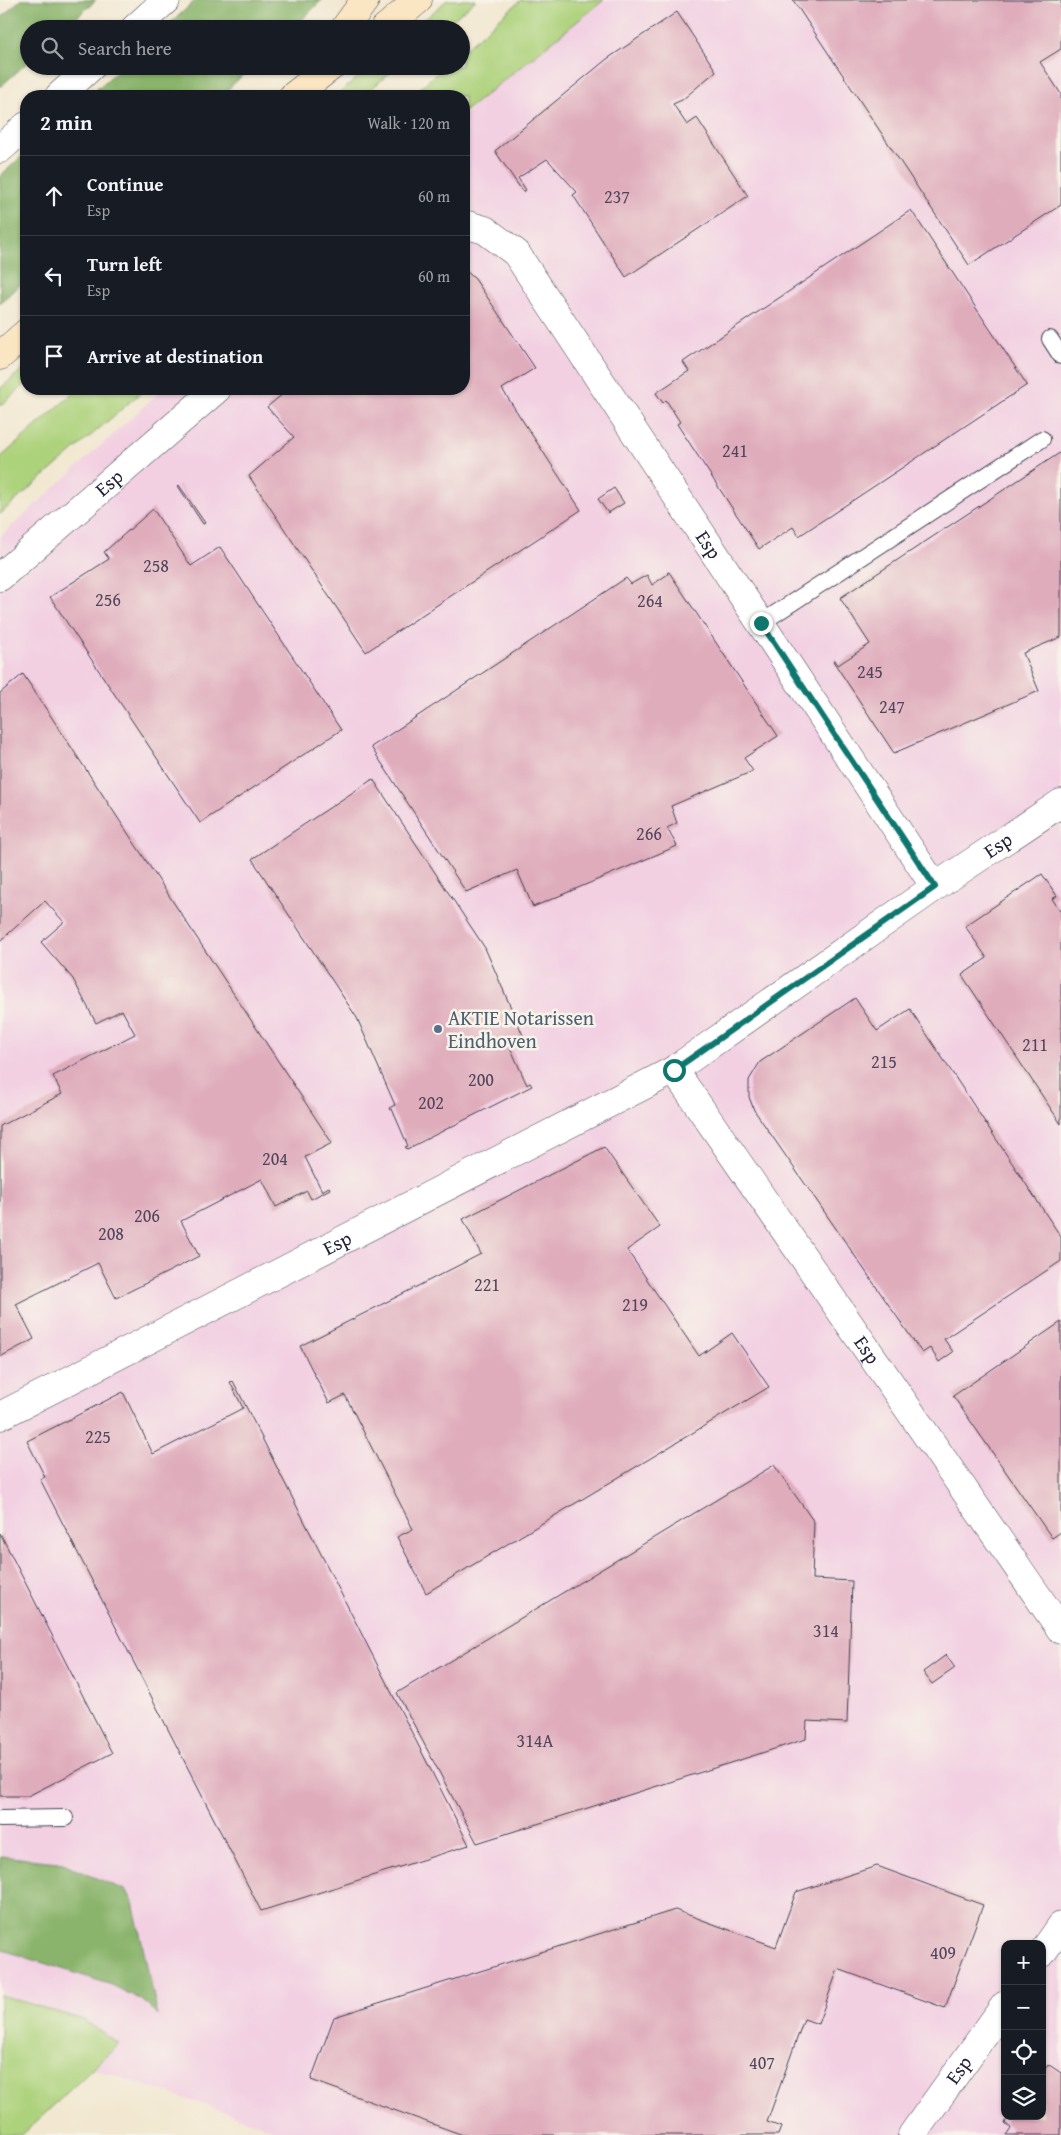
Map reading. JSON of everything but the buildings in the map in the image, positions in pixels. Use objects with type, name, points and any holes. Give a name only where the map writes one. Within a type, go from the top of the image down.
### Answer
[{"type":"main road","points":[[351,20],[365,0]]},
{"type":"main road","points":[[395,20],[418,0]]},
{"type":"main road","points":[[300,90],[311,75]]},
{"type":"main road","points":[[301,90],[320,75]]},
{"type":"main road","points":[[0,356],[20,338]]},
{"type":"street","points":[[144,20],[166,0]]},
{"type":"street","points":[[66,90],[82,75]]},
{"type":"street","points":[[0,149],[20,131]]},
{"type":"street","name":"Esp","points":[[470,226],[485,230],[516,252],[935,887]]},
{"type":"street","name":"Esp","points":[[0,577],[210,395]]},
{"type":"street","name":"Esp","points":[[0,1416],[674,1070],[935,887],[1061,803]]},
{"type":"street","name":"Esp","points":[[674,1070],[1061,1630]]},
{"type":"street","points":[[1046,1947],[1061,1926]]},
{"type":"street","name":"Esp","points":[[912,2135],[1001,2011]]},
{"type":"lane","points":[[1050,339],[1061,356]]},
{"type":"lane","points":[[761,623],[1042,439]]},
{"type":"lane","points":[[0,1819],[65,1818]]},
{"type":"shaded area","points":[[590,0],[1061,0],[1061,2135],[288,2135],[222,2111],[0,2038],[0,537],[156,395],[470,395],[470,110]]},
{"type":"green space","points":[[20,0],[96,0],[74,20],[20,20],[20,69],[0,87],[0,19]]},
{"type":"green space","points":[[196,0],[322,0],[301,20],[174,20]]},
{"type":"green space","points":[[447,0],[476,0],[453,20],[424,20]]},
{"type":"green space","points":[[521,0],[604,0],[470,107],[470,90],[418,90],[435,75],[470,75],[470,44]]},
{"type":"green space","points":[[113,75],[243,75],[227,90],[96,90]]},
{"type":"green space","points":[[360,75],[388,75],[370,90],[343,90]]},
{"type":"green space","points":[[20,158],[20,285],[0,303],[0,176]]},
{"type":"green space","points":[[20,371],[20,389],[0,406],[0,389]]},
{"type":"green space","points":[[71,395],[138,395],[0,514],[0,458]]},
{"type":"green space","points":[[0,1856],[58,1862],[127,1891],[133,1902],[158,2016],[142,2000],[112,1985],[0,1949]]},
{"type":"green space","points":[[0,1995],[84,2020],[119,2044],[22,2135],[0,2135]]},
{"type":"place","name":"AKTIE Notarissen Eindhoven","points":[[438,1029]]},
{"type":"route","points":[[674,1070],[935,887],[761,623]]}]
